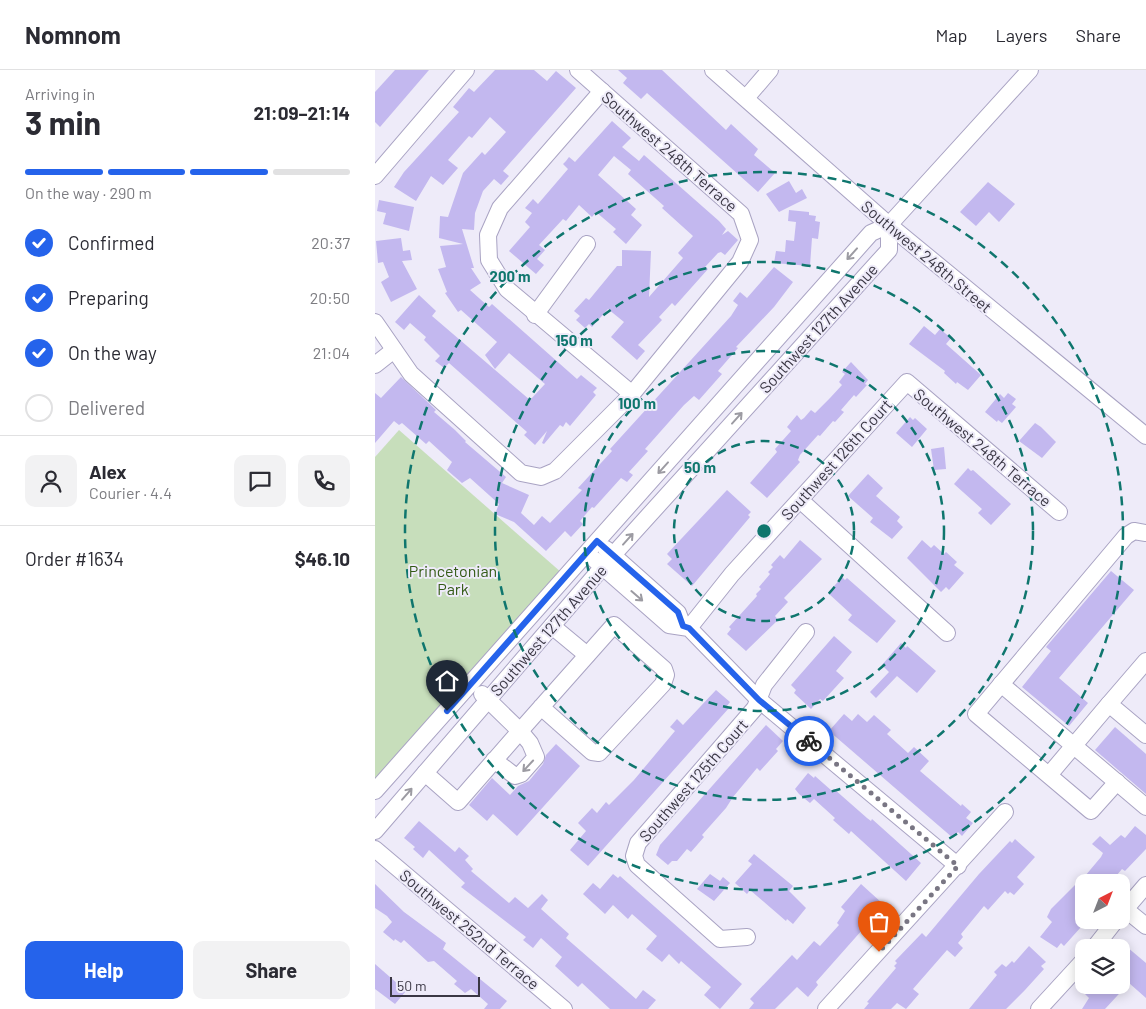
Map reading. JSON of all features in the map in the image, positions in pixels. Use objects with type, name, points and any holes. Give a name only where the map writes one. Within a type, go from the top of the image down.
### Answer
[{"type":"street","points":[[375,176],[466,70]]},
{"type":"street","name":"Southwest 248th Terrace","points":[[578,70],[741,214],[751,240],[740,262],[632,394]]},
{"type":"street","name":"Southwest 248th Street","points":[[713,70],[889,226],[1146,436]]},
{"type":"street","points":[[746,98],[771,70]]},
{"type":"street","name":"Southwest 127th Avenue","points":[[375,791],[871,233],[889,226],[1030,70]]},
{"type":"street","points":[[375,322],[411,374],[521,473],[541,477],[555,471],[632,394],[535,315],[507,289],[489,260],[488,235],[500,208],[601,91]]},
{"type":"street","name":"Southwest 127th Avenue","points":[[375,831],[608,561],[889,250],[889,226]]},
{"type":"street","points":[[535,315],[587,244]]},
{"type":"street","points":[[375,365],[394,350]]},
{"type":"street","name":"Southwest 248th Terrace","points":[[907,382],[1059,512]]},
{"type":"street","name":"Southwest 126th Court","points":[[686,627],[907,382]]},
{"type":"street","points":[[800,500],[947,633]]},
{"type":"street","points":[[1117,782],[1091,811],[976,714],[1126,536],[1134,531],[1146,533]]},
{"type":"street","points":[[592,547],[608,561],[669,625],[686,627],[759,700],[958,866]]},
{"type":"street","points":[[425,773],[458,802],[494,760],[587,655],[614,625],[664,670],[666,678],[599,753],[592,752],[541,707]]},
{"type":"street","points":[[552,626],[587,655]]},
{"type":"street","name":"Southwest 125th Court","points":[[747,937],[720,939],[637,864],[634,856],[638,843],[755,708],[763,685],[806,632]]},
{"type":"street","points":[[1049,775],[1146,661]]},
{"type":"street","points":[[471,684],[489,699],[502,715],[520,731],[535,752],[536,758],[521,774],[515,776],[494,760]]},
{"type":"street","points":[[1001,684],[1146,807]]},
{"type":"street","points":[[1109,704],[1146,735]]},
{"type":"street","points":[[826,1009],[958,866],[1005,812]]},
{"type":"street","name":"Southwest 252nd Terrace","points":[[375,849],[564,1009]]},
{"type":"street","points":[[1130,904],[1146,885]]},
{"type":"street","points":[[1130,918],[1146,926]]},
{"type":"street","points":[[1101,939],[1109,929]]},
{"type":"street","points":[[1039,1009],[1075,970]]},
{"type":"green space","name":"Princetonian Park","points":[[399,430],[562,573],[375,784],[375,457]]},
{"type":"building","points":[[395,70],[429,70],[380,127],[375,122],[375,92]]},
{"type":"building","points":[[495,70],[534,70],[547,81],[556,71],[576,88],[503,171],[509,176],[501,185],[494,179],[483,191],[475,213],[474,230],[462,229],[474,268],[471,268],[481,283],[470,290],[489,307],[492,304],[577,379],[581,375],[597,388],[593,392],[596,395],[570,426],[566,422],[563,427],[560,425],[544,444],[542,443],[547,431],[535,445],[524,435],[527,432],[449,363],[444,368],[435,361],[440,356],[424,340],[426,337],[410,323],[404,330],[395,322],[419,295],[436,311],[432,316],[530,400],[545,384],[509,353],[495,369],[485,355],[497,342],[461,310],[458,312],[445,293],[447,292],[438,269],[446,267],[440,246],[463,244],[439,238],[440,216],[448,217],[463,173],[482,152],[485,155],[506,132],[490,117],[472,138],[469,136],[448,160],[458,168],[443,185],[431,176],[416,201],[394,187],[404,172],[459,112],[453,107],[469,88],[474,92]]},
{"type":"building","points":[[618,70],[662,70],[726,130],[731,124],[758,149],[754,155],[775,173],[758,192],[647,93],[641,99],[623,83],[627,78]]},
{"type":"building","points":[[612,121],[631,138],[622,147],[639,161],[644,155],[719,221],[726,229],[722,235],[728,231],[738,240],[725,255],[721,252],[718,253],[705,267],[708,269],[675,306],[672,303],[659,317],[662,320],[638,345],[645,351],[637,360],[611,337],[624,322],[608,309],[592,327],[589,324],[585,328],[576,320],[580,316],[574,311],[586,298],[589,300],[617,266],[622,266],[622,250],[651,251],[649,297],[683,258],[678,253],[693,236],[662,208],[664,206],[628,174],[631,170],[614,156],[598,175],[636,209],[631,215],[642,225],[626,244],[613,232],[616,229],[596,212],[592,217],[579,205],[566,221],[563,219],[539,245],[545,250],[537,259],[544,265],[536,274],[509,251],[530,227],[525,222],[532,213],[525,208],[533,199],[538,204],[568,169],[563,164],[569,157],[575,162]]},
{"type":"building","points":[[789,181],[796,193],[802,189],[807,198],[779,212],[766,194]]},
{"type":"building","points":[[988,182],[1015,204],[999,222],[989,212],[976,226],[960,212]]},
{"type":"building","points":[[379,200],[414,207],[409,231],[383,224],[386,213],[377,211]]},
{"type":"building","points":[[789,210],[809,212],[809,215],[816,216],[815,221],[820,222],[818,239],[812,238],[810,266],[774,263],[776,251],[785,252],[786,240],[794,241],[796,222],[788,221]]},
{"type":"building","points":[[401,238],[403,251],[410,250],[412,260],[402,261],[417,289],[391,302],[381,282],[389,277],[383,262],[378,263],[376,241]]},
{"type":"building","points":[[774,267],[793,282],[774,307],[736,347],[738,348],[718,371],[722,374],[699,400],[694,396],[684,405],[645,449],[648,451],[629,472],[633,475],[627,482],[621,478],[580,521],[583,524],[571,537],[565,531],[546,551],[514,522],[495,514],[499,504],[470,478],[462,483],[447,470],[452,462],[429,441],[426,444],[402,423],[399,425],[394,421],[375,443],[375,393],[381,398],[401,377],[436,410],[434,412],[455,430],[465,442],[506,477],[502,483],[529,495],[521,513],[534,525],[542,516],[550,523],[582,490],[578,488],[612,451],[610,449],[731,316],[738,305],[733,301],[740,292],[747,298]]},
{"type":"building","points":[[924,326],[935,335],[940,329],[951,338],[946,344],[981,375],[968,390],[957,382],[956,384],[944,373],[945,371],[909,344]]},
{"type":"building","points":[[851,362],[868,380],[865,384],[867,385],[856,397],[854,395],[841,410],[844,412],[835,422],[833,421],[820,436],[818,435],[800,455],[798,460],[800,462],[767,498],[750,483],[777,452],[775,449],[791,431],[787,427],[797,415],[801,420],[811,410],[815,413],[842,385],[839,382],[845,374],[842,372]]},
{"type":"building","points":[[1008,393],[1016,399],[1012,404],[1016,407],[1002,423],[998,420],[997,422],[985,412],[1000,394],[1004,398]]},
{"type":"building","points":[[910,417],[913,420],[915,418],[927,429],[912,447],[896,433]]},
{"type":"building","points":[[1035,423],[1056,442],[1042,458],[1019,441]]},
{"type":"building","points":[[944,447],[946,469],[934,470],[931,449]]},
{"type":"building","points":[[968,468],[971,471],[973,470],[1011,504],[991,525],[978,513],[982,509],[954,484]]},
{"type":"building","points":[[868,474],[883,488],[876,496],[900,517],[897,521],[903,527],[892,539],[870,522],[873,518],[848,496]]},
{"type":"building","points":[[727,490],[751,512],[748,515],[750,517],[692,586],[667,564],[672,559],[667,554]]},
{"type":"building","points":[[800,540],[822,559],[784,598],[788,602],[775,616],[778,620],[746,651],[727,634],[731,629],[729,627],[757,596],[756,594],[761,589],[759,587],[770,574],[768,572],[773,567],[771,565],[780,555],[784,559]]},
{"type":"building","points":[[922,540],[931,548],[934,545],[944,554],[946,552],[957,562],[954,565],[964,573],[949,590],[946,587],[941,592],[907,558]]},
{"type":"building","points":[[1111,571],[1134,590],[1059,678],[1088,703],[1069,726],[1022,687],[1051,651],[1046,647]]},
{"type":"building","points":[[842,577],[845,580],[847,578],[896,621],[877,643],[848,620],[852,615],[828,593]]},
{"type":"building","points":[[834,636],[852,652],[836,671],[844,678],[823,701],[820,699],[811,709],[794,693],[796,690],[791,685]]},
{"type":"building","points":[[901,643],[936,671],[917,693],[897,676],[876,698],[870,692],[889,672],[882,665]]},
{"type":"building","points":[[716,690],[730,702],[727,706],[729,708],[588,866],[570,850],[586,831],[578,823],[592,808],[597,813],[606,802],[609,805],[634,780],[675,731],[670,727],[677,719],[683,725]]},
{"type":"building","points":[[844,714],[852,721],[858,714],[867,722],[874,715],[891,730],[887,734],[908,753],[914,747],[929,761],[920,771],[961,806],[962,804],[971,812],[966,818],[973,823],[962,836],[958,832],[953,838],[829,731]]},
{"type":"building","points":[[766,725],[783,741],[776,749],[778,751],[760,771],[757,768],[702,835],[704,837],[691,852],[687,849],[677,861],[672,861],[668,865],[656,855],[660,845]]},
{"type":"building","points":[[1115,727],[1146,754],[1146,794],[1095,750]]},
{"type":"building","points":[[556,744],[580,766],[517,836],[493,814],[487,821],[469,805],[492,778],[510,795],[518,786],[529,781],[543,764],[546,755]]},
{"type":"building","points":[[808,773],[814,778],[815,776],[832,791],[834,789],[871,821],[872,819],[921,863],[906,881],[851,831],[849,834],[833,820],[835,818],[814,799],[810,803],[799,794],[795,789]]},
{"type":"building","points":[[419,821],[455,852],[459,847],[469,856],[465,860],[473,869],[471,871],[509,903],[515,897],[528,908],[542,894],[548,900],[541,909],[569,934],[566,938],[636,999],[643,990],[656,1000],[648,1009],[610,1009],[582,983],[578,987],[555,966],[562,957],[541,938],[533,948],[523,940],[526,937],[461,887],[465,883],[429,850],[423,858],[413,849],[415,847],[404,838]]},
{"type":"building","points":[[1135,826],[1146,835],[1146,849],[1125,871],[1122,869],[1118,874],[1087,874],[1103,853],[1092,844],[1100,836],[1110,845],[1121,835],[1125,838]]},
{"type":"building","points":[[1015,839],[1035,857],[1017,877],[1024,884],[1014,895],[1010,892],[1008,894],[1005,891],[988,910],[984,906],[961,934],[963,937],[958,943],[963,948],[955,957],[947,950],[913,989],[919,994],[906,1009],[897,1003],[891,1009],[864,1009],[869,1003],[867,1002],[896,968],[894,966],[897,963],[895,961],[922,933],[926,937],[979,874],[1010,841],[1012,843]]},
{"type":"building","points":[[754,854],[793,886],[789,891],[806,908],[793,924],[787,919],[786,921],[750,890],[747,894],[735,883],[752,864],[748,861]]},
{"type":"building","points":[[613,874],[618,878],[620,876],[742,984],[720,1009],[704,995],[711,987],[681,961],[679,964],[669,954],[662,962],[646,949],[657,936],[632,914],[628,919],[613,905],[605,914],[583,894],[593,883],[600,889]]},
{"type":"building","points":[[710,874],[720,881],[723,877],[730,883],[714,901],[697,889]]},
{"type":"building","points":[[375,884],[404,912],[446,943],[443,949],[507,1001],[500,1009],[484,1009],[488,1004],[471,989],[465,993],[454,984],[457,981],[434,961],[428,962],[404,940],[401,943],[395,939],[394,941],[383,932],[392,922],[375,908]]},
{"type":"building","points":[[861,884],[882,903],[861,927],[863,929],[816,982],[818,985],[808,997],[797,987],[775,1009],[749,1009],[754,1003],[750,999],[792,955],[797,960],[814,941],[820,946],[839,925],[837,923],[845,911],[841,907]]},
{"type":"building","points":[[1075,885],[1075,929],[1079,929],[1064,946],[1061,943],[1057,948],[1040,937],[1052,922],[1047,917],[1051,909]]},
{"type":"building","points":[[1029,946],[1046,962],[1041,966],[1044,969],[1025,990],[1006,1009],[969,1009],[997,975],[994,972],[1002,964],[1006,967],[1012,961],[1014,963]]},
{"type":"building","points":[[1130,950],[1146,963],[1146,998],[1130,984]]},
{"type":"building","points":[[375,964],[406,991],[395,1004],[375,989]]},
{"type":"building","points":[[1085,994],[1119,994],[1105,1009],[1082,1009],[1089,998]]},
{"type":"way so far","points":[[809,741],[958,866],[879,952]]},
{"type":"route","points":[[447,711],[597,541],[678,612],[683,626],[689,628],[759,700],[809,741]]}]
